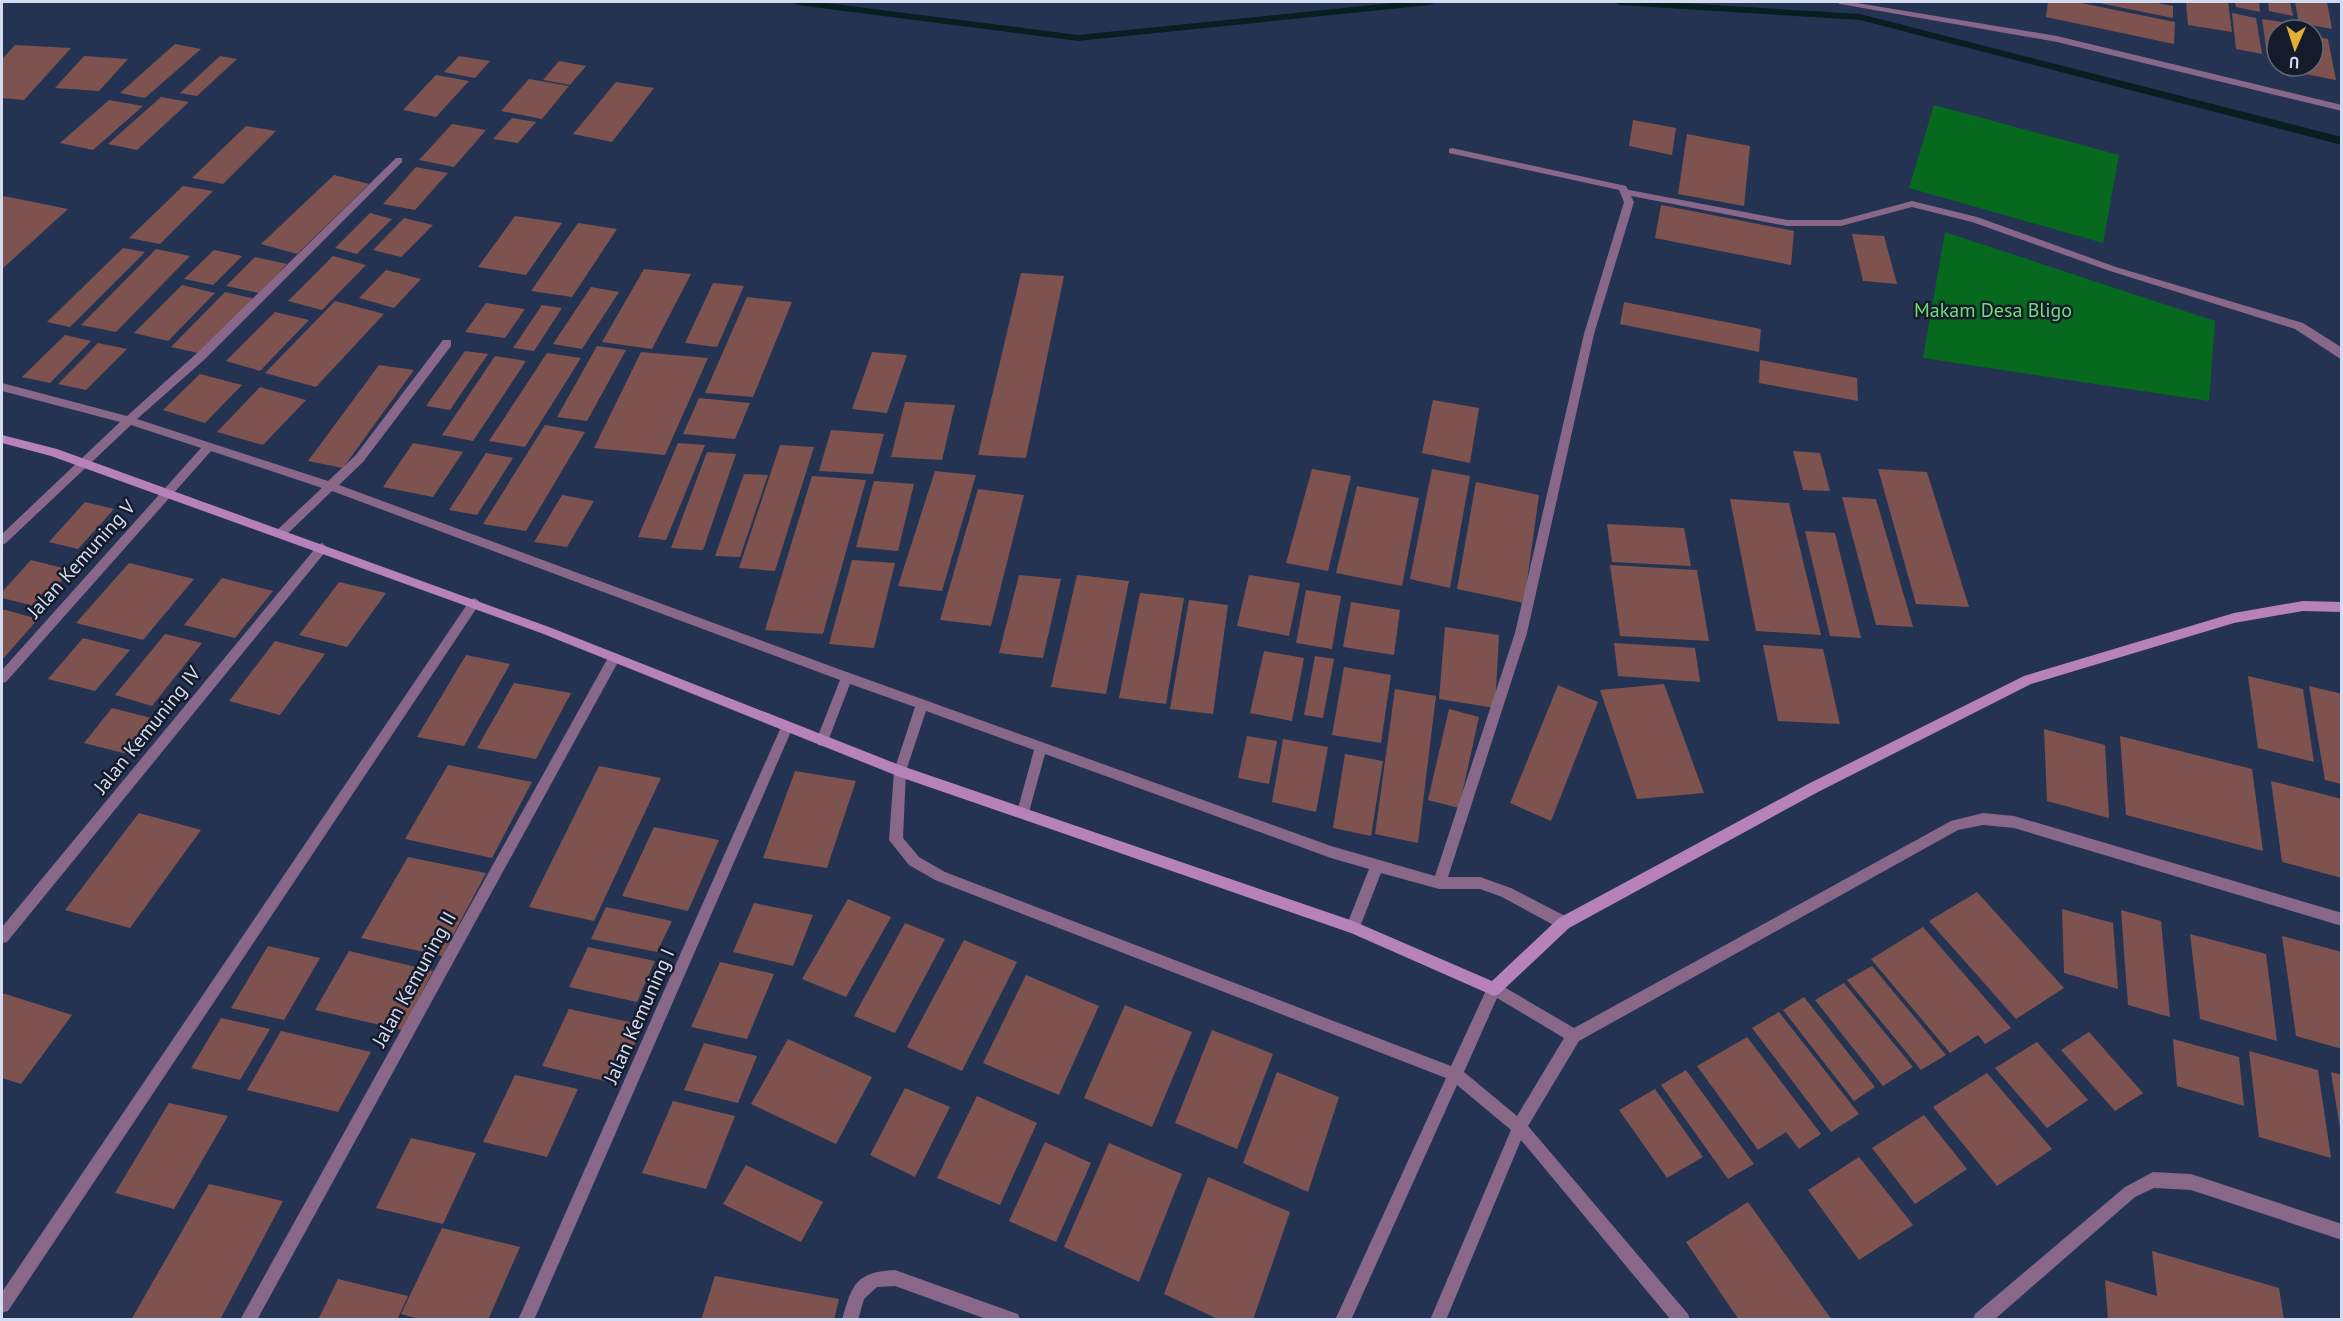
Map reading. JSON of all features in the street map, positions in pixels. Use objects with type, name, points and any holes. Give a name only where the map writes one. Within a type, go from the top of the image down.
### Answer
[{"type":"street","points":[[1840,2],[2057,39],[2342,108]]},
{"type":"street","points":[[1439,883],[1521,633],[1589,334],[1629,202],[1623,188],[1452,151]]},
{"type":"street","points":[[2,540],[129,420],[200,357],[399,160]]},
{"type":"street","points":[[1624,192],[1787,223],[1841,223],[1912,204],[1974,219],[2113,269],[2299,326],[2337,350],[2342,356]]},
{"type":"street","points":[[280,534],[359,459],[447,343]]},
{"type":"street","points":[[2,387],[129,420],[209,446],[1041,746],[1375,870],[1439,883],[1480,883],[1506,892],[1564,923]]},
{"type":"street","points":[[2,439],[53,452],[474,603],[900,771],[1353,927],[1494,989],[1574,1036]]},
{"type":"street","name":"Jalan Kemuning V","points":[[2,678],[209,446]]},
{"type":"street","name":"Jalan Kemuning IV","points":[[2,937],[322,548]]},
{"type":"street","points":[[2,1305],[474,603]]},
{"type":"street","points":[[1343,1320],[1494,989],[1564,923],[1813,788],[2028,680],[2234,618],[2303,606],[2342,607]]},
{"type":"street","name":"Jalan Kemuning II","points":[[248,1320],[614,658]]},
{"type":"street","points":[[822,741],[847,677]]},
{"type":"street","points":[[922,703],[904,752],[900,771],[896,840],[914,861],[940,876],[1456,1075],[1519,1127],[1682,1320]]},
{"type":"street","name":"Jalan Kemuning I","points":[[526,1320],[786,727]]},
{"type":"street","points":[[1023,812],[1041,746]]},
{"type":"street","points":[[1438,1320],[1519,1127],[1574,1036],[1956,825],[1983,819],[2014,822],[2342,920]]},
{"type":"street","points":[[1353,927],[1375,870]]},
{"type":"street","points":[[1981,1320],[2130,1192],[2153,1179],[2191,1182],[2342,1232]]},
{"type":"street","points":[[850,1320],[857,1294],[874,1279],[895,1278],[1012,1320]]},
{"type":"green space","points":[[1934,105],[2119,155],[2103,243],[1909,188]]},
{"type":"green space","name":"Makam Desa Bligo","points":[[1945,232],[2215,321],[2209,401],[1923,358]]},
{"type":"building","points":[[2048,2],[2076,2],[2175,22],[2174,44],[2046,17]]},
{"type":"building","points":[[2153,2],[2173,6],[2173,18],[2099,3]]},
{"type":"building","points":[[2186,2],[2228,2],[2232,32],[2188,25]]},
{"type":"building","points":[[2235,2],[2259,2],[2260,12],[2236,7]]},
{"type":"building","points":[[2268,2],[2290,2],[2293,16],[2269,11]]},
{"type":"building","points":[[2295,2],[2327,2],[2332,29],[2325,28],[2325,18],[2298,18]]},
{"type":"building","points":[[2232,13],[2256,18],[2262,54],[2236,49]]},
{"type":"building","points":[[2262,19],[2265,19],[2265,40]]},
{"type":"building","points":[[2325,38],[2328,39],[2336,80],[2325,78]]},
{"type":"building","points":[[175,44],[201,49],[145,98],[120,93]]},
{"type":"building","points":[[15,45],[71,48],[24,100],[2,98],[2,59]]},
{"type":"building","points":[[84,56],[128,59],[99,91],[55,88]]},
{"type":"building","points":[[220,56],[237,59],[197,96],[180,93]]},
{"type":"building","points":[[459,56],[490,61],[475,78],[444,72]]},
{"type":"building","points":[[559,61],[586,66],[570,85],[543,80]]},
{"type":"building","points":[[436,75],[469,81],[436,117],[403,110]]},
{"type":"building","points":[[529,79],[569,86],[542,119],[501,111]]},
{"type":"building","points":[[616,82],[654,88],[612,142],[573,134]]},
{"type":"building","points":[[161,97],[189,102],[137,150],[108,144]]},
{"type":"building","points":[[109,100],[143,106],[93,150],[60,143]]},
{"type":"building","points":[[512,118],[536,122],[518,143],[493,139]]},
{"type":"building","points":[[1633,120],[1676,128],[1672,155],[1629,146]]},
{"type":"building","points":[[452,124],[486,130],[454,167],[419,160]]},
{"type":"building","points":[[246,126],[276,131],[223,184],[192,178]]},
{"type":"building","points":[[1687,134],[1750,146],[1744,206],[1678,194]]},
{"type":"building","points":[[416,167],[448,173],[415,210],[383,204]]},
{"type":"building","points":[[334,175],[369,184],[297,254],[261,244]]},
{"type":"building","points":[[183,186],[213,191],[160,244],[129,238]]},
{"type":"building","points":[[4,196],[68,209],[2,269],[2,199]]},
{"type":"building","points":[[1661,205],[1794,231],[1791,265],[1655,238]]},
{"type":"building","points":[[370,213],[392,219],[357,254],[335,248]]},
{"type":"building","points":[[515,216],[562,223],[526,275],[478,267]]},
{"type":"building","points":[[404,218],[433,225],[401,257],[373,250]]},
{"type":"building","points":[[578,223],[617,229],[572,297],[531,291]]},
{"type":"building","points":[[1852,234],[1884,236],[1897,284],[1863,281]]},
{"type":"building","points":[[123,248],[145,252],[70,327],[47,322]]},
{"type":"building","points":[[156,249],[190,256],[116,332],[81,325]]},
{"type":"building","points":[[214,250],[242,256],[213,285],[184,279]]},
{"type":"building","points":[[333,256],[366,265],[322,310],[288,301]]},
{"type":"building","points":[[255,257],[287,264],[259,293],[226,286]]},
{"type":"building","points":[[644,269],[691,274],[652,349],[602,342]]},
{"type":"building","points":[[386,270],[421,279],[394,308],[359,298]]},
{"type":"building","points":[[1021,273],[1064,276],[1026,458],[978,455]]},
{"type":"building","points":[[713,283],[744,286],[717,347],[685,343]]},
{"type":"building","points":[[182,285],[215,293],[168,341],[134,333]]},
{"type":"building","points":[[591,287],[619,292],[582,349],[553,344]]},
{"type":"building","points":[[225,292],[255,299],[202,354],[171,347]]},
{"type":"building","points":[[747,297],[792,302],[753,397],[705,393]]},
{"type":"building","points":[[335,301],[384,314],[316,387],[265,373]]},
{"type":"building","points":[[1624,302],[1761,329],[1759,352],[1620,324]]},
{"type":"building","points":[[486,303],[525,309],[505,338],[465,332]]},
{"type":"building","points":[[542,305],[562,308],[534,351],[513,348]]},
{"type":"building","points":[[275,312],[309,320],[260,371],[226,361]]},
{"type":"building","points":[[65,335],[91,341],[50,383],[22,377]]},
{"type":"building","points":[[98,343],[127,349],[86,390],[58,384]]},
{"type":"building","points":[[597,346],[626,350],[587,421],[557,417]]},
{"type":"building","points":[[465,351],[488,354],[450,410],[426,406]]},
{"type":"building","points":[[641,352],[708,358],[665,455],[594,448]]},
{"type":"building","points":[[872,352],[907,355],[887,413],[852,409]]},
{"type":"building","points":[[547,353],[581,358],[525,447],[489,441]]},
{"type":"building","points":[[495,356],[526,361],[473,441],[442,435]]},
{"type":"building","points":[[1760,360],[1857,378],[1858,401],[1759,383]]},
{"type":"building","points":[[379,365],[414,370],[343,468],[308,461]]},
{"type":"building","points":[[200,374],[242,385],[205,423],[163,410]]},
{"type":"building","points":[[260,387],[306,400],[263,445],[217,432]]},
{"type":"building","points":[[699,398],[750,403],[735,439],[683,434]]},
{"type":"building","points":[[1433,400],[1479,408],[1470,463],[1422,453]]},
{"type":"building","points":[[905,402],[955,405],[942,460],[891,457]]},
{"type":"building","points":[[545,425],[585,432],[526,531],[483,524]]},
{"type":"building","points":[[831,430],[884,434],[873,474],[819,471]]},
{"type":"building","points":[[413,443],[463,452],[433,497],[383,487]]},
{"type":"building","points":[[678,443],[705,445],[666,540],[638,537]]},
{"type":"building","points":[[780,445],[814,447],[775,571],[739,568]]},
{"type":"building","points":[[1793,451],[1820,453],[1830,491],[1803,490]]},
{"type":"building","points":[[707,452],[736,454],[703,550],[671,548]]},
{"type":"building","points":[[486,453],[513,458],[477,515],[449,510]]},
{"type":"building","points":[[1312,469],[1351,476],[1328,571],[1286,563]]},
{"type":"building","points":[[1432,469],[1470,476],[1450,588],[1410,579]]},
{"type":"building","points":[[1878,469],[1927,472],[1969,607],[1916,604]]},
{"type":"building","points":[[935,471],[976,475],[942,591],[898,586]]},
{"type":"building","points":[[744,474],[768,475],[740,557],[715,556]]},
{"type":"building","points":[[812,476],[866,480],[823,634],[765,630]]},
{"type":"building","points":[[874,481],[914,484],[898,551],[856,547]]},
{"type":"building","points":[[1476,482],[1539,495],[1524,603],[1457,589]]},
{"type":"building","points":[[1357,486],[1419,498],[1402,586],[1336,573]]},
{"type":"building","points":[[978,489],[1024,495],[991,626],[940,620]]},
{"type":"building","points":[[562,495],[594,501],[567,547],[534,542]]},
{"type":"building","points":[[1842,497],[1876,499],[1913,627],[1876,625]]},
{"type":"building","points":[[1730,499],[1789,503],[1821,635],[1756,631]]},
{"type":"building","points":[[85,502],[114,509],[78,549],[49,542]]},
{"type":"building","points":[[1607,524],[1684,528],[1691,566],[1612,562]]},
{"type":"building","points":[[1805,531],[1835,533],[1861,638],[1830,636]]},
{"type":"building","points":[[31,560],[71,570],[38,607],[2,598],[2,592]]},
{"type":"building","points":[[852,560],[895,563],[874,648],[829,644]]},
{"type":"building","points":[[129,563],[194,579],[143,640],[76,623]]},
{"type":"building","points":[[1610,565],[1697,570],[1709,641],[1620,636]]},
{"type":"building","points":[[1019,575],[1061,579],[1043,658],[999,653]]},
{"type":"building","points":[[1077,575],[1129,581],[1106,694],[1051,687]]},
{"type":"building","points":[[1249,575],[1300,583],[1289,636],[1237,626]]},
{"type":"building","points":[[222,578],[273,591],[235,638],[184,625]]},
{"type":"building","points":[[339,582],[386,593],[347,647],[299,635]]},
{"type":"building","points":[[1306,590],[1341,596],[1332,649],[1296,643]]},
{"type":"building","points":[[1140,593],[1184,598],[1166,704],[1119,698]]},
{"type":"building","points":[[1189,600],[1228,605],[1213,714],[1170,709]]},
{"type":"building","points":[[1351,602],[1400,610],[1394,655],[1343,647]]},
{"type":"building","points":[[2,609],[38,619],[2,660]]},
{"type":"building","points":[[1445,627],[1499,635],[1495,708],[1439,699]]},
{"type":"building","points":[[165,634],[202,643],[152,706],[115,695]]},
{"type":"building","points":[[83,638],[130,650],[95,691],[48,679]]},
{"type":"building","points":[[275,641],[325,654],[280,715],[229,701]]},
{"type":"building","points":[[1614,643],[1695,648],[1700,682],[1618,676]]},
{"type":"building","points":[[1763,645],[1823,649],[1840,724],[1778,721]]},
{"type":"building","points":[[1264,651],[1304,658],[1292,721],[1250,713]]},
{"type":"building","points":[[466,655],[510,664],[464,746],[417,737]]},
{"type":"building","points":[[1315,656],[1334,659],[1323,718],[1304,715]]},
{"type":"building","points":[[1344,667],[1391,675],[1381,743],[1332,735]]},
{"type":"building","points":[[2248,676],[2303,689],[2314,762],[2258,748]]},
{"type":"building","points":[[514,683],[571,693],[536,759],[477,748]]},
{"type":"building","points":[[1664,684],[1704,793],[1637,799],[1600,690]]},
{"type":"building","points":[[1558,685],[1598,702],[1551,821],[1510,803]]},
{"type":"building","points":[[2309,686],[2342,694],[2342,784],[2325,780]]},
{"type":"building","points":[[1395,689],[1436,696],[1418,843],[1375,834]]},
{"type":"building","points":[[112,708],[159,720],[131,755],[84,743]]},
{"type":"building","points":[[1449,709],[1479,717],[1459,808],[1428,800]]},
{"type":"building","points":[[2044,729],[2105,745],[2109,818],[2047,801]]},
{"type":"building","points":[[1247,736],[1277,741],[1269,784],[1238,778]]},
{"type":"building","points":[[2120,736],[2252,769],[2263,851],[2126,815]]},
{"type":"building","points":[[1283,739],[1328,747],[1316,812],[1272,802]]},
{"type":"building","points":[[1345,754],[1383,761],[1371,836],[1333,828]]},
{"type":"building","points":[[448,765],[532,782],[492,858],[405,839]]},
{"type":"building","points":[[599,766],[661,778],[594,921],[529,907]]},
{"type":"building","points":[[795,771],[856,781],[827,868],[763,858]]},
{"type":"building","points":[[2271,781],[2342,799],[2342,878],[2282,862]]},
{"type":"building","points":[[139,813],[201,830],[130,928],[65,910]]},
{"type":"building","points":[[654,827],[719,840],[688,911],[622,896]]},
{"type":"building","points":[[408,857],[486,873],[442,956],[361,938]]},
{"type":"building","points":[[1977,892],[2064,988],[2016,1019],[1929,921]]},
{"type":"building","points":[[848,899],[891,917],[846,997],[802,979]]},
{"type":"building","points":[[754,903],[813,915],[793,966],[733,952]]},
{"type":"building","points":[[606,907],[672,921],[657,952],[591,939]]},
{"type":"building","points":[[2062,909],[2113,923],[2118,989],[2064,973]]},
{"type":"building","points":[[2121,910],[2161,921],[2170,1017],[2128,1005]]},
{"type":"building","points":[[905,923],[945,939],[895,1033],[854,1016]]},
{"type":"building","points":[[1923,927],[2011,1028],[1985,1044],[1978,1035],[1950,1053],[1871,959]]},
{"type":"building","points":[[2190,934],[2266,954],[2277,1041],[2200,1019]]},
{"type":"building","points":[[2282,936],[2342,952],[2342,1049],[2296,1036]]},
{"type":"building","points":[[964,940],[1017,962],[962,1071],[907,1047]]},
{"type":"building","points":[[268,946],[320,958],[284,1020],[231,1008]]},
{"type":"building","points":[[588,947],[655,961],[637,1002],[569,987]]},
{"type":"building","points":[[349,951],[433,971],[402,1030],[315,1010]]},
{"type":"building","points":[[720,962],[774,974],[747,1039],[691,1027]]},
{"type":"building","points":[[1872,966],[1946,1055],[1921,1070],[1847,980]]},
{"type":"building","points":[[1026,975],[1099,1006],[1059,1095],[983,1063]]},
{"type":"building","points":[[1844,983],[1913,1067],[1883,1086],[1815,1000]]},
{"type":"building","points":[[2,993],[72,1015],[21,1084],[2,1078]]},
{"type":"building","points":[[1804,997],[1875,1087],[1854,1101],[1783,1010]]},
{"type":"building","points":[[1125,1005],[1192,1032],[1152,1127],[1084,1098]]},
{"type":"building","points":[[569,1009],[643,1025],[617,1084],[542,1066]]},
{"type":"building","points":[[1779,1012],[1859,1114],[1831,1132],[1752,1028]]},
{"type":"building","points":[[221,1018],[270,1029],[240,1080],[191,1068]]},
{"type":"building","points":[[1212,1030],[1273,1054],[1237,1149],[1175,1123]]},
{"type":"building","points":[[281,1031],[371,1052],[338,1112],[247,1090]]},
{"type":"building","points":[[2089,1032],[2143,1093],[2115,1111],[2061,1050]]},
{"type":"building","points":[[1747,1037],[1821,1134],[1799,1149],[1786,1132],[1758,1150],[1697,1066]]},
{"type":"building","points":[[788,1039],[872,1077],[836,1144],[751,1104]]},
{"type":"building","points":[[2173,1039],[2239,1057],[2244,1106],[2177,1086]]},
{"type":"building","points":[[2037,1042],[2088,1100],[2047,1128],[1995,1068]]},
{"type":"building","points":[[704,1043],[757,1056],[738,1103],[684,1090]]},
{"type":"building","points":[[2249,1051],[2318,1070],[2331,1158],[2259,1137]]},
{"type":"building","points":[[1686,1070],[1754,1164],[1728,1179],[1661,1085]]},
{"type":"building","points":[[1277,1072],[1339,1097],[1308,1192],[1243,1163]]},
{"type":"building","points":[[2331,1072],[2342,1075],[2342,1127],[2340,1128]]},
{"type":"building","points":[[1987,1073],[2052,1149],[1997,1186],[1933,1107]]},
{"type":"building","points":[[515,1075],[578,1089],[547,1157],[483,1142]]},
{"type":"building","points":[[905,1088],[950,1107],[915,1177],[870,1155]]},
{"type":"building","points":[[1655,1089],[1703,1157],[1667,1178],[1619,1110]]},
{"type":"building","points":[[977,1096],[1037,1123],[1000,1205],[937,1178]]},
{"type":"building","points":[[673,1101],[735,1116],[706,1189],[642,1173]]},
{"type":"building","points":[[169,1103],[228,1116],[174,1209],[115,1193]]},
{"type":"building","points":[[1924,1115],[1967,1169],[1915,1204],[1872,1148]]},
{"type":"building","points":[[411,1138],[476,1153],[443,1224],[376,1208]]},
{"type":"building","points":[[1045,1142],[1091,1163],[1056,1242],[1009,1221]]},
{"type":"building","points":[[1109,1143],[1182,1174],[1139,1282],[1064,1247]]},
{"type":"building","points":[[1859,1157],[1913,1225],[1859,1260],[1808,1190]]},
{"type":"building","points":[[746,1165],[823,1202],[801,1242],[723,1204]]},
{"type":"building","points":[[1208,1177],[1290,1212],[1253,1320],[1220,1320],[1164,1294]]},
{"type":"building","points":[[209,1184],[283,1201],[220,1320],[131,1320]]},
{"type":"building","points":[[1748,1202],[1832,1320],[1739,1320],[1686,1242]]},
{"type":"building","points":[[442,1228],[520,1247],[488,1320],[423,1320],[401,1314]]},
{"type":"building","points":[[2152,1251],[2279,1288],[2284,1320],[2108,1320],[2105,1280],[2157,1296]]},
{"type":"building","points":[[715,1276],[839,1299],[834,1320],[701,1320]]},
{"type":"building","points":[[338,1279],[408,1296],[397,1320],[318,1320]]},
{"type":"waterway","points":[[797,2],[1078,38],[1430,2]]},
{"type":"waterway","points":[[1619,2],[1860,17],[2342,141]]}]
